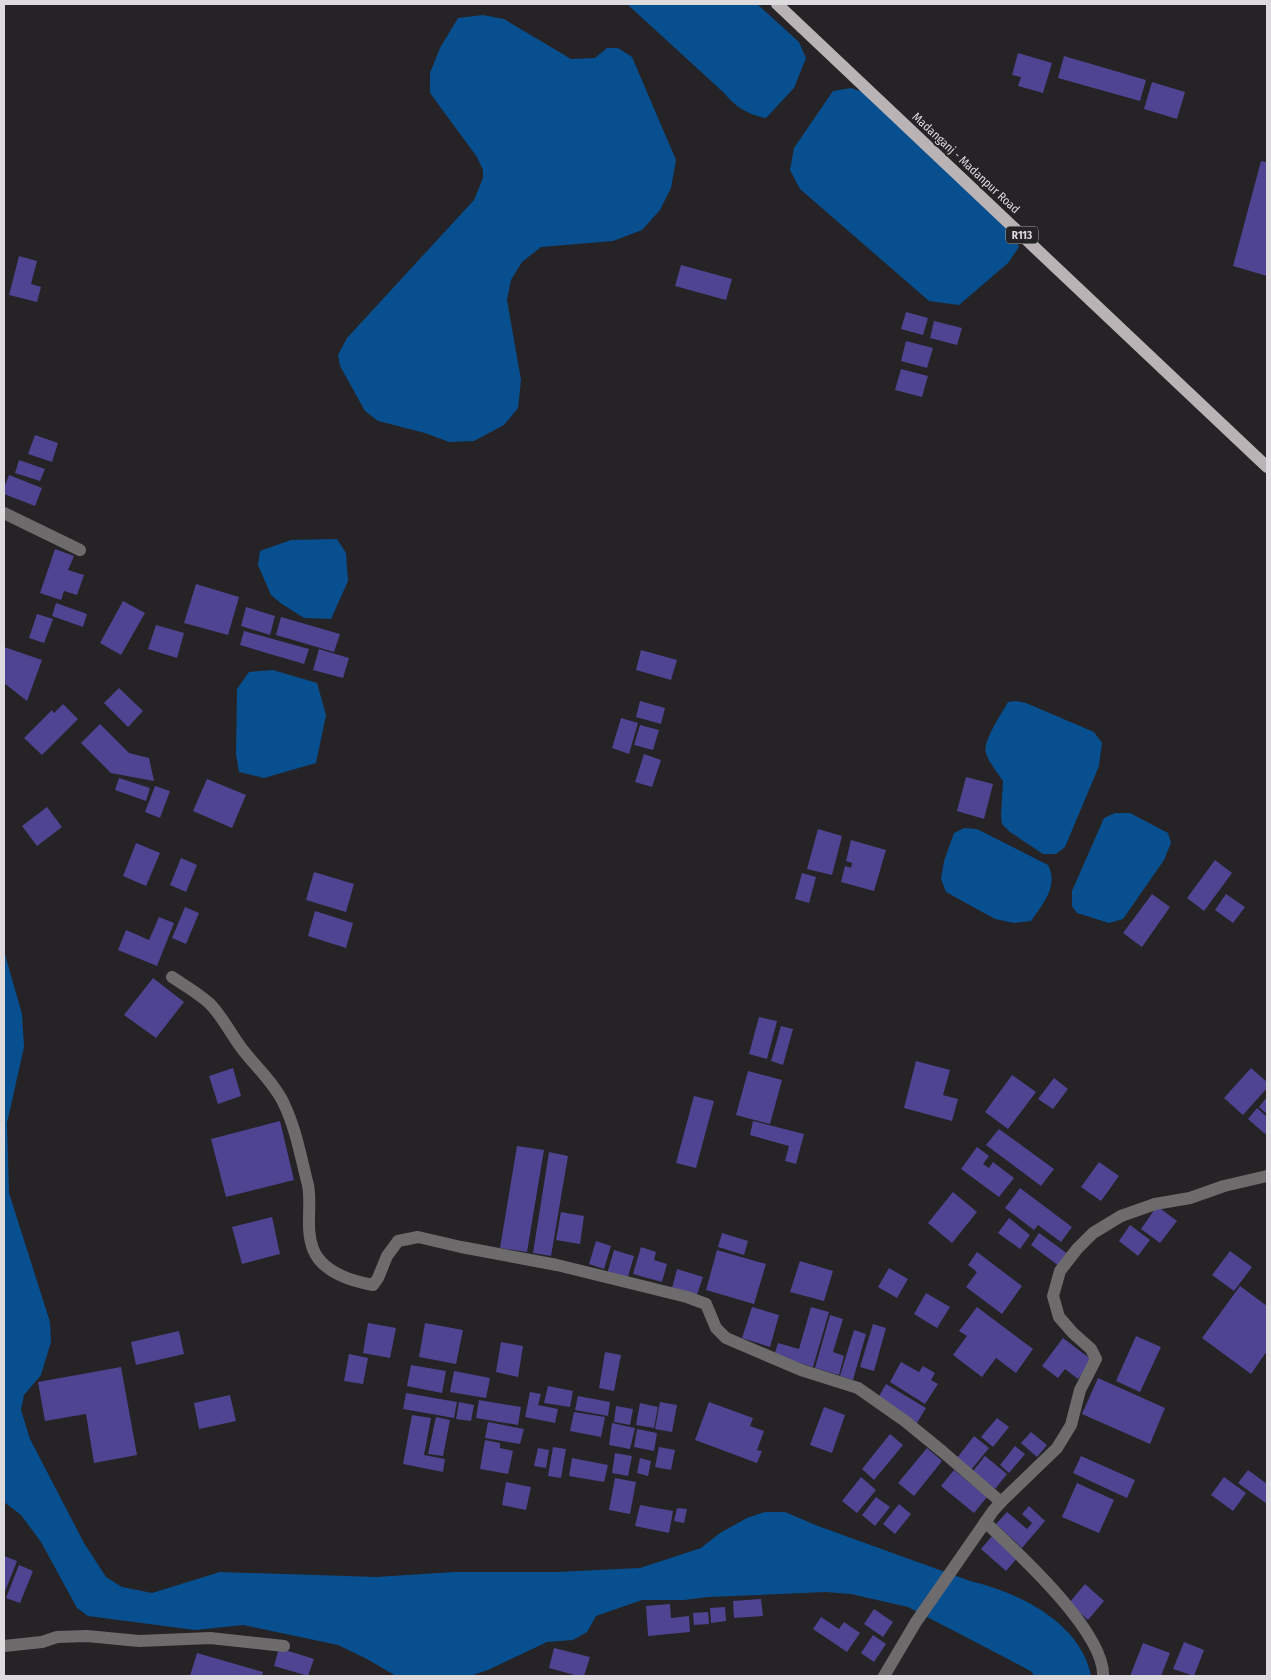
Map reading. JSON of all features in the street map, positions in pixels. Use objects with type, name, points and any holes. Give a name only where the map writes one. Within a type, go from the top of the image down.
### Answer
[{"type":"main road","name":"Madanganj - Madanpur Road","points":[[777,4],[1267,467]]},
{"type":"street","points":[[4,513],[80,550]]},
{"type":"street","points":[[172,977],[210,1004],[284,1103],[299,1147],[308,1189],[309,1233],[313,1250],[335,1273],[356,1282],[373,1285],[387,1256],[398,1240],[418,1237],[557,1265],[687,1297],[706,1304],[716,1328],[726,1338],[802,1370],[858,1388],[905,1421],[1001,1502]]},
{"type":"street","points":[[884,1676],[916,1622],[985,1522],[1001,1502],[1057,1448],[1071,1425],[1080,1390],[1096,1359],[1091,1349],[1059,1317],[1053,1296],[1060,1271],[1077,1249],[1093,1233],[1121,1216],[1155,1204],[1190,1198],[1224,1186],[1267,1176]]},
{"type":"street","points":[[985,1522],[1041,1577],[1085,1627],[1099,1652],[1104,1668],[1103,1676]]},
{"type":"street","points":[[4,1646],[42,1642],[57,1637],[86,1636],[139,1641],[210,1638],[284,1646]]},
{"type":"water","points":[[627,4],[757,4],[799,42],[806,58],[794,88],[766,118],[759,116],[747,112],[732,102]]},
{"type":"water","points":[[483,15],[504,19],[571,59],[595,58],[607,48],[618,48],[632,57],[676,160],[671,188],[660,210],[642,230],[613,241],[541,247],[522,262],[511,280],[507,300],[521,380],[518,408],[504,425],[474,441],[449,442],[425,433],[378,421],[365,411],[340,366],[338,355],[347,338],[474,200],[483,178],[483,170],[477,157],[430,93],[430,73],[440,48],[458,18]]},
{"type":"water","points":[[851,88],[863,92],[1012,233],[1019,247],[1008,263],[959,305],[929,301],[800,189],[790,170],[794,148],[833,91]]},
{"type":"water","points":[[337,539],[346,553],[348,581],[331,619],[304,618],[271,595],[258,565],[260,551],[291,540]]},
{"type":"water","points":[[273,670],[317,683],[326,715],[316,763],[264,778],[239,772],[236,754],[237,689],[249,672]]},
{"type":"water","points":[[1008,702],[1026,703],[1094,732],[1102,743],[1099,766],[1065,847],[1056,854],[1043,854],[1010,832],[1002,824],[1003,781],[989,760],[986,748],[997,720]]},
{"type":"water","points":[[1115,813],[1130,813],[1168,833],[1171,843],[1164,860],[1123,919],[1109,923],[1077,913],[1072,906],[1072,891],[1104,818]]},
{"type":"water","points":[[964,828],[977,829],[1048,865],[1052,880],[1051,887],[1045,901],[1031,921],[1014,923],[995,919],[946,892],[941,879],[944,861],[954,833]]},
{"type":"water","points":[[4,951],[22,1014],[24,1047],[7,1123],[9,1193],[50,1322],[51,1342],[41,1375],[24,1395],[21,1410],[30,1439],[84,1543],[106,1577],[122,1587],[152,1593],[220,1572],[376,1577],[454,1572],[557,1572],[640,1568],[701,1548],[720,1533],[747,1518],[765,1512],[785,1512],[818,1526],[1008,1593],[1027,1602],[1045,1613],[1075,1640],[1085,1657],[1091,1676],[1034,1676],[1032,1672],[908,1607],[851,1594],[826,1592],[708,1597],[684,1600],[642,1600],[596,1616],[587,1632],[573,1640],[547,1642],[488,1670],[470,1676],[396,1676],[338,1645],[243,1625],[195,1630],[88,1616],[77,1608],[41,1542],[21,1515],[4,1502]]},
{"type":"building","points":[[1018,53],[1052,63],[1043,93],[1018,86],[1021,77],[1012,75]]},
{"type":"building","points":[[1064,56],[1146,80],[1140,101],[1058,78]]},
{"type":"building","points":[[1152,82],[1185,92],[1177,119],[1144,109]]},
{"type":"building","points":[[1261,161],[1267,162],[1267,276],[1233,266]]},
{"type":"building","points":[[19,256],[37,261],[31,284],[41,287],[37,302],[9,295]]},
{"type":"building","points":[[681,265],[732,279],[726,300],[675,286]]},
{"type":"building","points":[[906,312],[928,318],[923,335],[901,329]]},
{"type":"building","points":[[934,321],[962,328],[957,345],[930,338]]},
{"type":"building","points":[[906,341],[933,348],[927,368],[901,361]]},
{"type":"building","points":[[901,369],[928,376],[922,397],[895,390]]},
{"type":"building","points":[[35,435],[58,443],[52,462],[28,454]]},
{"type":"building","points":[[19,460],[45,469],[40,481],[15,473]]},
{"type":"building","points":[[9,475],[42,488],[35,506],[4,494],[4,488]]},
{"type":"building","points":[[55,549],[74,556],[68,570],[84,575],[77,595],[64,591],[61,600],[40,593]]},
{"type":"building","points":[[196,584],[239,597],[228,635],[184,623]]},
{"type":"building","points":[[123,601],[145,613],[121,655],[100,643]]},
{"type":"building","points":[[56,603],[87,614],[83,627],[52,616]]},
{"type":"building","points":[[246,607],[275,616],[270,635],[241,626]]},
{"type":"building","points":[[37,614],[53,619],[44,643],[29,638]]},
{"type":"building","points":[[281,617],[340,634],[334,652],[276,635]]},
{"type":"building","points":[[156,625],[184,633],[177,658],[148,649]]},
{"type":"building","points":[[244,631],[309,649],[304,664],[240,645]]},
{"type":"building","points":[[4,647],[42,660],[27,701],[4,683]]},
{"type":"building","points":[[319,649],[349,658],[343,678],[313,670]]},
{"type":"building","points":[[641,650],[677,660],[671,680],[636,670]]},
{"type":"building","points":[[119,688],[143,711],[128,727],[104,703]]},
{"type":"building","points":[[640,701],[665,708],[661,724],[636,717]]},
{"type":"building","points":[[63,704],[78,719],[42,755],[24,738],[52,710],[54,713]]},
{"type":"building","points":[[621,718],[638,723],[629,754],[612,748]]},
{"type":"building","points":[[100,724],[129,753],[149,758],[154,781],[111,773],[81,743]]},
{"type":"building","points":[[640,725],[659,730],[653,750],[634,745]]},
{"type":"building","points":[[644,754],[661,760],[652,787],[635,782]]},
{"type":"building","points":[[966,777],[993,784],[984,819],[957,811]]},
{"type":"building","points":[[119,778],[150,788],[146,801],[115,790]]},
{"type":"building","points":[[207,779],[246,795],[232,828],[193,811]]},
{"type":"building","points":[[155,786],[170,791],[160,818],[145,812]]},
{"type":"building","points":[[47,807],[62,827],[37,846],[22,826]]},
{"type":"building","points":[[818,829],[842,836],[832,875],[807,869]]},
{"type":"building","points":[[851,840],[886,850],[874,891],[841,882],[845,866],[851,868],[852,863],[846,861]]},
{"type":"building","points":[[136,843],[160,853],[146,886],[123,876]]},
{"type":"building","points":[[181,858],[197,865],[186,892],[170,885]]},
{"type":"building","points":[[1215,860],[1232,873],[1204,911],[1187,898]]},
{"type":"building","points":[[314,872],[354,884],[346,912],[306,900]]},
{"type":"building","points":[[802,873],[816,877],[809,903],[795,899]]},
{"type":"building","points":[[1152,894],[1170,907],[1142,947],[1123,933]]},
{"type":"building","points":[[1226,894],[1245,907],[1233,923],[1215,910]]},
{"type":"building","points":[[185,907],[199,913],[186,944],[172,938]]},
{"type":"building","points":[[315,911],[353,923],[346,948],[308,936]]},
{"type":"building","points":[[159,917],[174,923],[157,966],[118,950],[126,930],[149,940]]},
{"type":"building","points":[[153,978],[184,1002],[156,1038],[124,1015]]},
{"type":"building","points":[[759,1017],[777,1021],[767,1059],[749,1054]]},
{"type":"building","points":[[781,1026],[793,1029],[783,1065],[771,1061]]},
{"type":"building","points":[[916,1061],[950,1070],[943,1095],[958,1099],[952,1121],[904,1108]]},
{"type":"building","points":[[233,1068],[241,1096],[218,1104],[209,1076]]},
{"type":"building","points":[[1251,1068],[1267,1082],[1267,1088],[1243,1115],[1224,1098]]},
{"type":"building","points":[[748,1071],[782,1080],[770,1124],[736,1115]]},
{"type":"building","points":[[1012,1075],[1036,1092],[1008,1129],[985,1112]]},
{"type":"building","points":[[1054,1078],[1068,1089],[1053,1109],[1038,1099]]},
{"type":"building","points":[[694,1096],[714,1101],[696,1168],[676,1163]]},
{"type":"building","points":[[1267,1097],[1267,1114],[1259,1107]]},
{"type":"building","points":[[1257,1108],[1267,1117],[1267,1132],[1265,1134],[1248,1119]]},
{"type":"building","points":[[280,1121],[294,1180],[226,1197],[211,1139]]},
{"type":"building","points":[[753,1121],[804,1134],[796,1164],[785,1161],[789,1146],[750,1135]]},
{"type":"building","points":[[999,1129],[1054,1169],[1041,1186],[986,1145]]},
{"type":"building","points":[[517,1146],[544,1150],[527,1252],[500,1248]]},
{"type":"building","points":[[977,1147],[989,1156],[983,1164],[989,1168],[993,1162],[1014,1178],[999,1197],[961,1169]]},
{"type":"building","points":[[549,1152],[568,1156],[551,1256],[533,1253]]},
{"type":"building","points":[[1099,1162],[1119,1176],[1101,1201],[1081,1187]]},
{"type":"building","points":[[1020,1188],[1072,1227],[1061,1242],[1038,1225],[1034,1230],[1005,1208]]},
{"type":"building","points":[[953,1192],[977,1212],[952,1243],[928,1223]]},
{"type":"building","points":[[1157,1206],[1177,1221],[1160,1243],[1141,1229]]},
{"type":"building","points":[[561,1212],[584,1216],[580,1244],[556,1240]]},
{"type":"building","points":[[272,1217],[280,1254],[242,1264],[232,1227]]},
{"type":"building","points":[[1009,1218],[1030,1235],[1020,1249],[998,1233]]},
{"type":"building","points":[[1130,1225],[1150,1240],[1138,1256],[1119,1241]]},
{"type":"building","points":[[722,1233],[748,1241],[744,1255],[718,1247]]},
{"type":"building","points":[[1039,1233],[1068,1254],[1059,1266],[1031,1245]]},
{"type":"building","points":[[596,1241],[611,1246],[604,1269],[589,1264]]},
{"type":"building","points":[[641,1247],[656,1252],[654,1260],[667,1264],[662,1282],[633,1274]]},
{"type":"building","points":[[614,1250],[634,1256],[627,1280],[607,1274]]},
{"type":"building","points":[[717,1250],[766,1264],[754,1304],[706,1290]]},
{"type":"building","points":[[1230,1251],[1252,1267],[1234,1291],[1212,1275]]},
{"type":"building","points":[[977,1252],[1022,1286],[1002,1314],[966,1287],[977,1272],[968,1265]]},
{"type":"building","points":[[800,1261],[833,1271],[824,1301],[790,1292]]},
{"type":"building","points":[[889,1268],[908,1279],[897,1298],[878,1287]]},
{"type":"building","points":[[677,1269],[703,1277],[697,1295],[672,1288]]},
{"type":"building","points":[[1240,1286],[1267,1306],[1267,1351],[1251,1374],[1202,1338]]},
{"type":"building","points":[[926,1293],[950,1307],[937,1328],[914,1314]]},
{"type":"building","points":[[752,1307],[779,1315],[770,1347],[742,1338]]},
{"type":"building","points":[[811,1307],[829,1312],[813,1367],[774,1356],[778,1343],[799,1349]]},
{"type":"building","points":[[977,1307],[1033,1349],[1016,1373],[996,1358],[982,1377],[953,1355],[967,1336],[959,1331]]},
{"type":"building","points":[[830,1315],[843,1319],[833,1352],[844,1356],[839,1375],[815,1368]]},
{"type":"building","points":[[368,1323],[396,1328],[390,1358],[363,1353]]},
{"type":"building","points":[[425,1323],[463,1330],[456,1364],[419,1357]]},
{"type":"building","points":[[873,1324],[886,1328],[874,1371],[860,1367]]},
{"type":"building","points":[[854,1330],[866,1334],[853,1380],[840,1376]]},
{"type":"building","points":[[179,1331],[184,1354],[136,1365],[131,1342]]},
{"type":"building","points":[[1136,1336],[1161,1347],[1140,1392],[1116,1381]]},
{"type":"building","points":[[1063,1338],[1092,1360],[1078,1379],[1065,1369],[1058,1378],[1042,1366]]},
{"type":"building","points":[[501,1342],[523,1346],[518,1377],[496,1372]]},
{"type":"building","points":[[605,1352],[621,1355],[614,1391],[599,1388]]},
{"type":"building","points":[[349,1354],[368,1358],[363,1384],[344,1381]]},
{"type":"building","points":[[901,1362],[919,1372],[923,1366],[935,1373],[931,1380],[938,1384],[925,1404],[890,1382]]},
{"type":"building","points":[[411,1365],[446,1371],[442,1393],[407,1386]]},
{"type":"building","points":[[121,1367],[137,1455],[94,1463],[86,1414],[45,1421],[38,1382]]},
{"type":"building","points":[[454,1371],[490,1378],[486,1398],[450,1392]]},
{"type":"building","points":[[1098,1378],[1165,1408],[1150,1444],[1082,1414]]},
{"type":"building","points":[[886,1384],[926,1408],[917,1423],[878,1398]]},
{"type":"building","points":[[548,1386],[573,1391],[570,1407],[544,1403]]},
{"type":"building","points":[[530,1392],[541,1394],[538,1405],[558,1409],[555,1423],[525,1417]]},
{"type":"building","points":[[406,1393],[457,1402],[454,1418],[403,1409]]},
{"type":"building","points":[[230,1395],[236,1421],[199,1429],[194,1403]]},
{"type":"building","points":[[578,1396],[610,1402],[608,1416],[575,1410]]},
{"type":"building","points":[[479,1400],[521,1407],[518,1425],[476,1418]]},
{"type":"building","points":[[459,1402],[474,1405],[471,1421],[456,1419]]},
{"type":"building","points":[[660,1402],[677,1405],[672,1432],[655,1429]]},
{"type":"building","points":[[709,1402],[753,1418],[750,1426],[764,1431],[757,1450],[762,1451],[757,1463],[695,1440]]},
{"type":"building","points":[[640,1403],[658,1407],[654,1428],[636,1425]]},
{"type":"building","points":[[616,1406],[633,1409],[630,1425],[614,1422]]},
{"type":"building","points":[[824,1407],[845,1415],[832,1453],[810,1445]]},
{"type":"building","points":[[574,1412],[605,1417],[601,1437],[570,1431]]},
{"type":"building","points":[[412,1415],[431,1418],[424,1455],[445,1459],[443,1472],[403,1464]]},
{"type":"building","points":[[436,1417],[450,1420],[443,1456],[428,1454]]},
{"type":"building","points":[[997,1418],[1009,1427],[993,1447],[981,1437]]},
{"type":"building","points":[[488,1422],[524,1429],[520,1444],[485,1438]]},
{"type":"building","points":[[612,1423],[635,1428],[630,1449],[609,1445]]},
{"type":"building","points":[[637,1429],[657,1433],[654,1451],[634,1447]]},
{"type":"building","points":[[1031,1432],[1047,1445],[1037,1457],[1021,1443]]},
{"type":"building","points":[[890,1434],[903,1445],[874,1480],[862,1469]]},
{"type":"building","points":[[974,1436],[989,1448],[971,1470],[957,1458]]},
{"type":"building","points":[[485,1440],[500,1443],[500,1448],[513,1451],[508,1474],[480,1469]]},
{"type":"building","points":[[1015,1446],[1025,1454],[1009,1473],[1000,1465]]},
{"type":"building","points":[[553,1447],[566,1449],[561,1478],[548,1476]]},
{"type":"building","points":[[659,1447],[675,1450],[671,1470],[655,1467]]},
{"type":"building","points":[[538,1448],[549,1450],[546,1468],[534,1466]]},
{"type":"building","points":[[927,1448],[942,1461],[914,1496],[898,1483]]},
{"type":"building","points":[[615,1453],[632,1456],[628,1476],[612,1473]]},
{"type":"building","points":[[985,1456],[1007,1474],[995,1489],[973,1471]]},
{"type":"building","points":[[1081,1456],[1135,1480],[1127,1498],[1073,1473]]},
{"type":"building","points":[[572,1458],[608,1465],[604,1482],[569,1476]]},
{"type":"building","points":[[640,1458],[651,1461],[648,1476],[637,1473]]},
{"type":"building","points":[[954,1470],[987,1497],[974,1513],[941,1486]]},
{"type":"building","points":[[1248,1470],[1267,1484],[1267,1504],[1238,1483]]},
{"type":"building","points":[[861,1477],[876,1490],[857,1513],[842,1501]]},
{"type":"building","points":[[1224,1477],[1246,1493],[1233,1511],[1211,1495]]},
{"type":"building","points":[[615,1478],[636,1482],[630,1514],[609,1510]]},
{"type":"building","points":[[506,1482],[531,1487],[526,1510],[502,1505]]},
{"type":"building","points":[[1077,1483],[1114,1500],[1099,1533],[1062,1517]]},
{"type":"building","points":[[876,1497],[890,1507],[875,1526],[862,1515]]},
{"type":"building","points":[[899,1504],[911,1514],[895,1534],[883,1524]]},
{"type":"building","points":[[640,1505],[673,1511],[669,1533],[635,1526]]},
{"type":"building","points":[[1029,1506],[1045,1521],[1022,1548],[996,1524],[1007,1512],[1027,1529],[1032,1523],[1022,1514]]},
{"type":"building","points":[[677,1508],[687,1509],[684,1523],[674,1521]]},
{"type":"building","points":[[993,1535],[1018,1557],[1006,1571],[981,1549]]},
{"type":"building","points":[[4,1556],[17,1561],[4,1594]]},
{"type":"building","points":[[19,1565],[33,1571],[20,1603],[6,1598]]},
{"type":"building","points":[[1085,1584],[1104,1601],[1088,1620],[1069,1603]]},
{"type":"building","points":[[761,1599],[763,1616],[734,1618],[733,1601]]},
{"type":"building","points":[[670,1604],[671,1618],[689,1616],[690,1632],[648,1636],[646,1606]]},
{"type":"building","points":[[725,1607],[726,1621],[711,1623],[710,1608]]},
{"type":"building","points":[[874,1609],[893,1622],[883,1637],[864,1624]]},
{"type":"building","points":[[708,1612],[709,1624],[694,1625],[693,1613]]},
{"type":"building","points":[[821,1617],[839,1629],[844,1622],[860,1633],[847,1652],[813,1629]]},
{"type":"building","points":[[873,1635],[886,1644],[874,1662],[861,1653]]},
{"type":"building","points":[[1184,1642],[1204,1650],[1194,1676],[1173,1669]]},
{"type":"building","points":[[1143,1643],[1170,1653],[1161,1676],[1130,1676]]},
{"type":"building","points":[[279,1648],[314,1659],[308,1676],[274,1666]]},
{"type":"building","points":[[554,1648],[590,1657],[584,1676],[549,1668]]},
{"type":"building","points":[[197,1653],[263,1672],[262,1676],[190,1676]]}]
